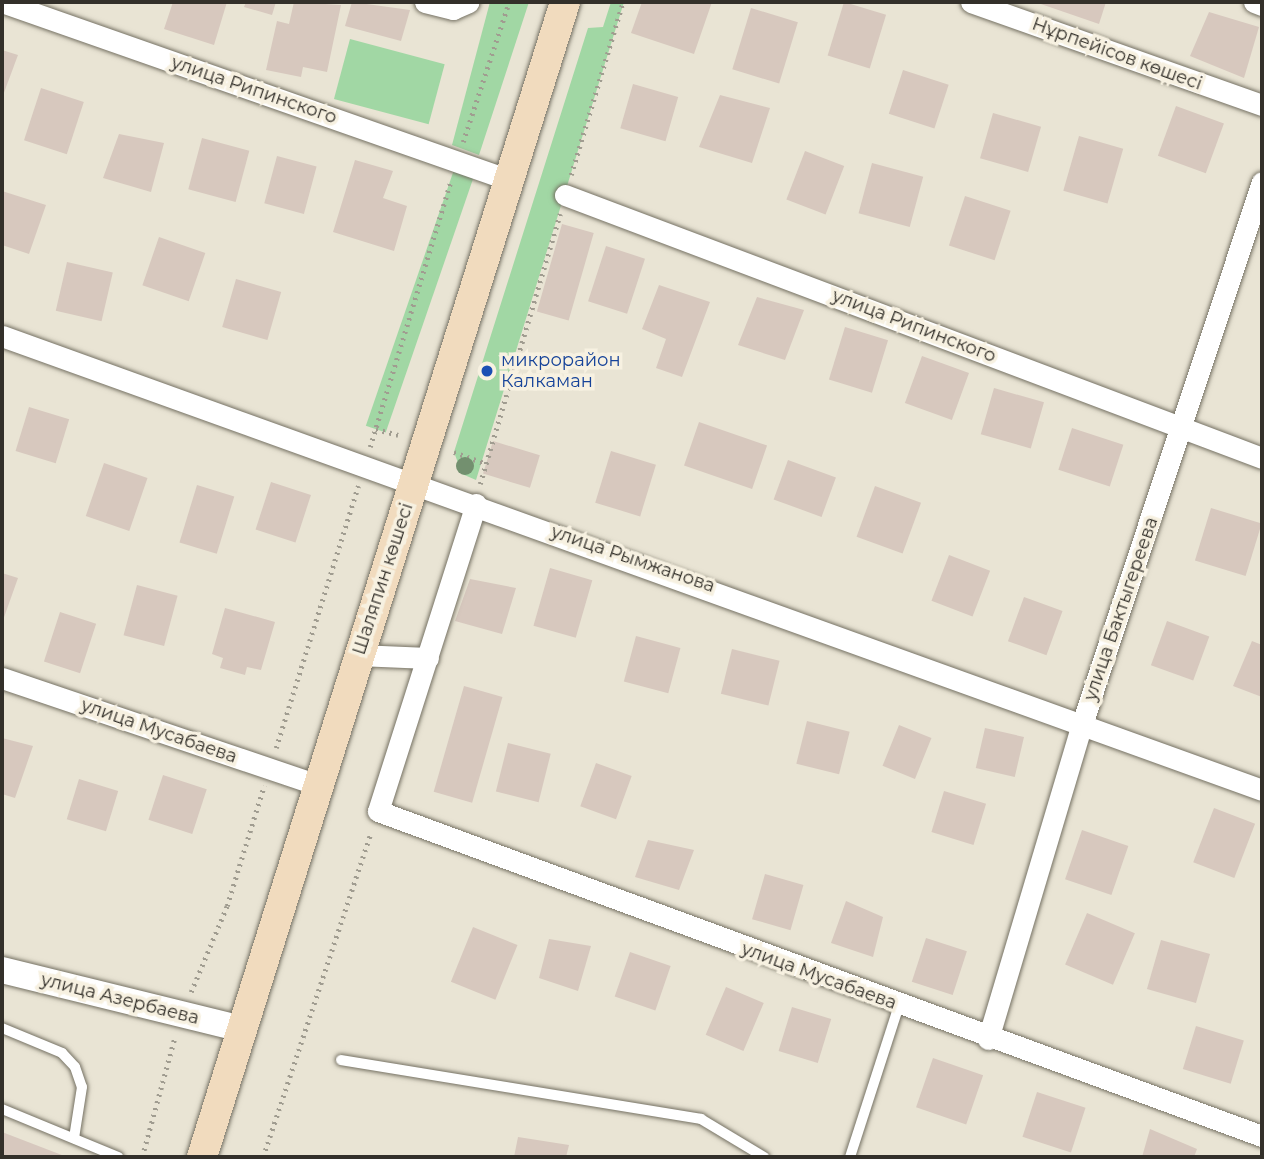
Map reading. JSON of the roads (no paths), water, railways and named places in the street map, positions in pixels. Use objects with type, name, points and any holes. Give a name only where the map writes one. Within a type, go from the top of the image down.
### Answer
[{"type":"main road","name":"Шаляпин көшесі","points":[[202,1157],[238,1028],[415,482],[507,179],[565,2]]},
{"type":"street","name":"улица Рипинского","points":[[2,2],[507,179]]},
{"type":"street","points":[[425,2],[453,9],[469,2]]},
{"type":"street","name":"Нұрпейісов көшесі","points":[[971,2],[1262,105]]},
{"type":"street","points":[[1254,2],[1262,5]]},
{"type":"street","name":"улица Бактыгереева","points":[[988,1039],[1081,727],[1262,182]]},
{"type":"street","name":"улица Рипинского","points":[[565,195],[1181,431],[1262,458]]},
{"type":"street","name":"улица Рымжанова","points":[[2,336],[476,504],[1081,727],[1262,789]]},
{"type":"street","points":[[358,655],[428,658],[476,504]]},
{"type":"street","name":"улица Мусабаева","points":[[428,658],[378,811],[988,1039],[1262,1136]]},
{"type":"street","name":"улица Мусабаева","points":[[2,678],[316,784]]},
{"type":"street","name":"улица Азербаева","points":[[2,970],[238,1028]]},
{"type":"lane","points":[[850,1157],[899,1005]]},
{"type":"lane","points":[[2,1028],[62,1053],[75,1067],[82,1087],[75,1138]]},
{"type":"lane","points":[[341,1060],[701,1119],[764,1157]]},
{"type":"lane","points":[[2,1109],[118,1157]]},
{"type":"place","name":"микрорайон Калкаман","points":[[487,371]]}]
